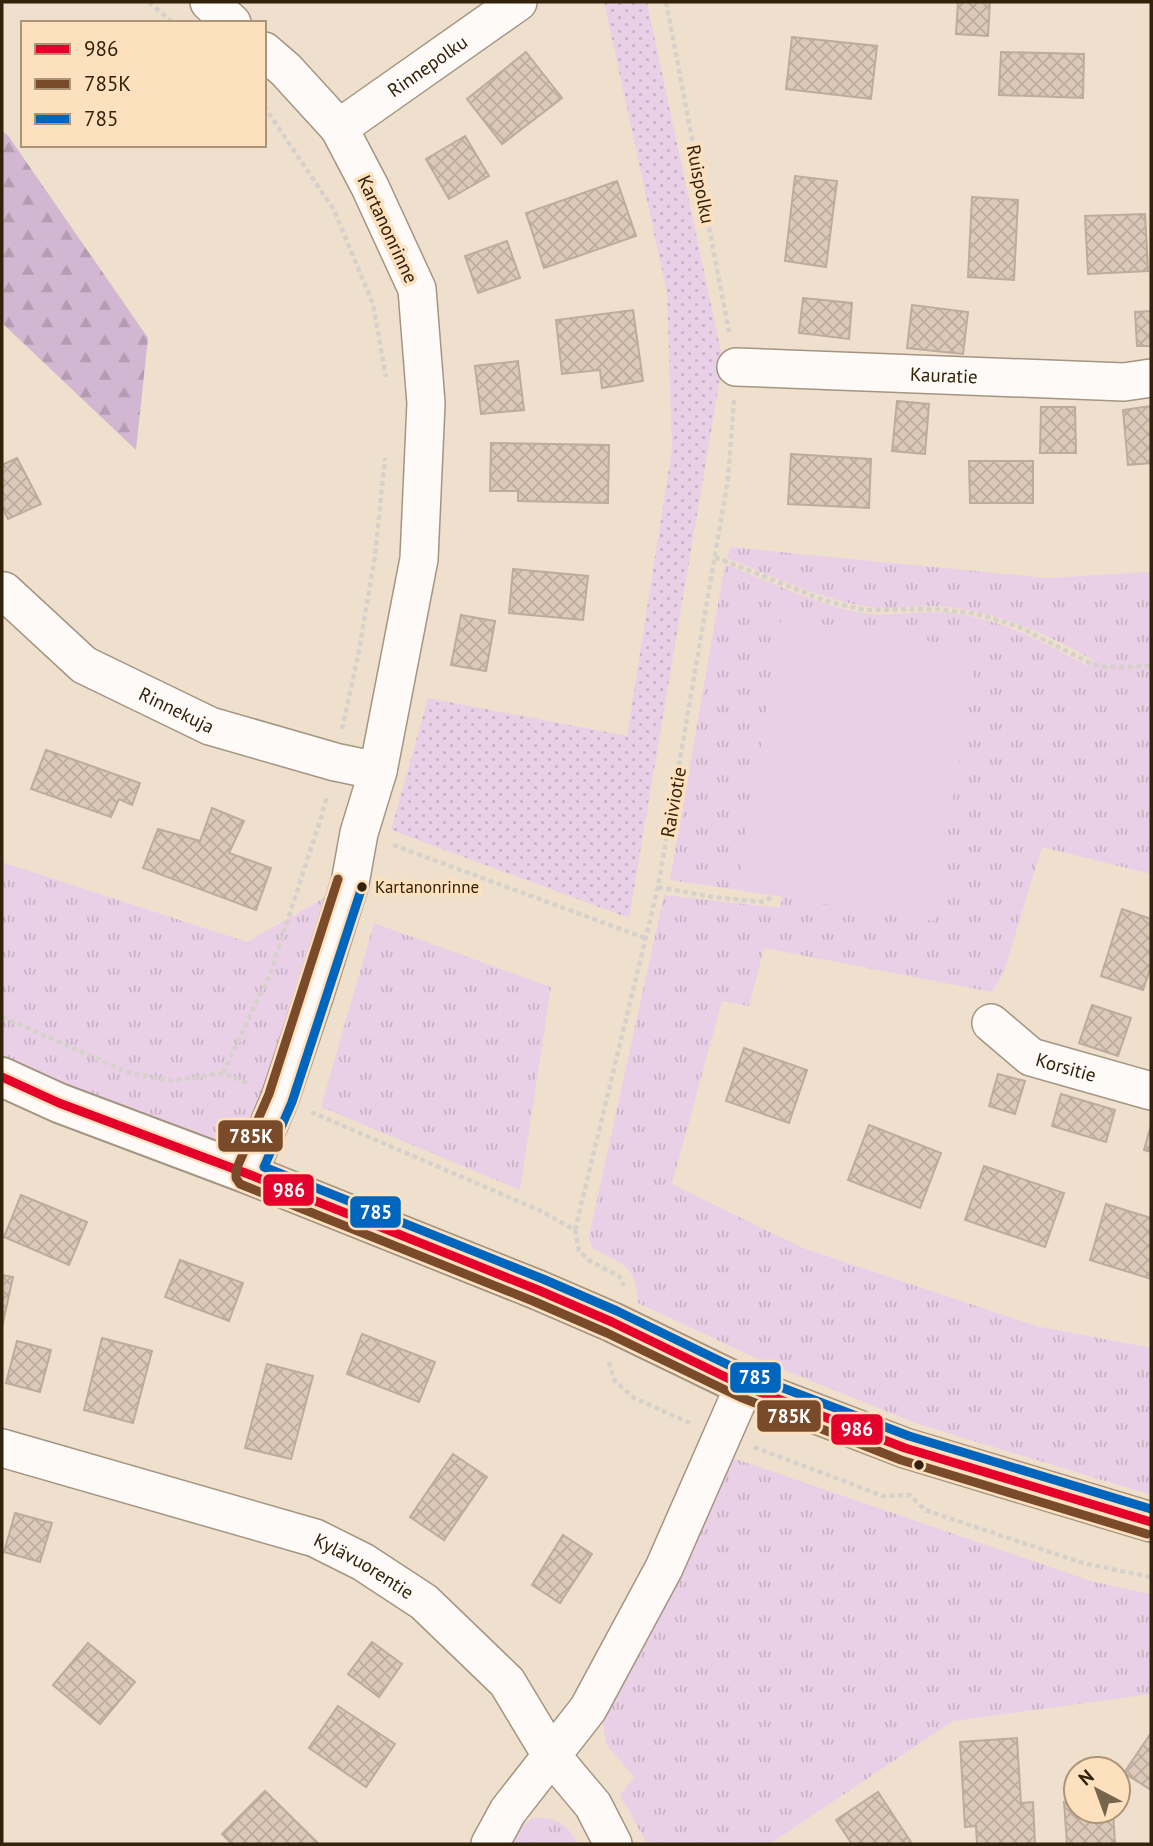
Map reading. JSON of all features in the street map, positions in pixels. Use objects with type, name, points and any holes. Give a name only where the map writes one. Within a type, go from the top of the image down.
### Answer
[{"type":"street","points":[[209,2],[230,21]]},
{"type":"street","name":"Rinnepolku","points":[[339,128],[517,2]]},
{"type":"street","name":"Kartanonrinne","points":[[248,1174],[280,1098],[316,994],[350,883],[359,833],[379,771],[419,559],[426,402],[417,289],[370,187],[339,128],[286,70],[266,53]]},
{"type":"street","name":"Kauratie","points":[[736,367],[1124,382],[1151,378]]},
{"type":"street","name":"Rinnekuja","points":[[4,591],[84,665],[210,726],[335,762],[379,771]]},
{"type":"street","name":"Korsitie","points":[[992,1023],[1031,1057],[1151,1091]]},
{"type":"street","points":[[2,1077],[59,1104],[248,1174],[538,1290],[744,1386],[905,1448],[1151,1522]]},
{"type":"street","points":[[490,1844],[508,1811],[589,1709],[664,1568],[744,1386]]},
{"type":"street","name":"Kylävuorentie","points":[[2,1448],[315,1538],[363,1562],[424,1602],[507,1682],[551,1755],[593,1805],[613,1844]]},
{"type":"path","points":[[149,2],[171,21]]},
{"type":"path","name":"Ruispolku","points":[[666,2],[736,367]]},
{"type":"path","points":[[266,109],[334,210],[373,304],[386,378]]},
{"type":"path","name":"Raiviotie","points":[[575,1230],[659,887],[728,479],[736,367]]},
{"type":"path","points":[[2,1017],[127,1072],[171,1081],[223,1073],[270,974],[321,818],[358,656],[375,556],[386,445]]},
{"type":"path","points":[[715,557],[826,601],[865,610],[937,609],[977,614],[1017,626],[1090,663],[1104,667],[1151,666]]},
{"type":"path","points":[[359,833],[645,937]]},
{"type":"path","points":[[659,887],[713,897],[764,902],[773,895]]},
{"type":"green space","points":[[604,2],[647,2],[723,361],[629,918],[391,830],[428,698],[627,736],[672,448],[667,293]]},
{"type":"green space","points":[[2,130],[148,338],[136,450],[2,323]]},
{"type":"green space","points":[[730,547],[1046,578],[1151,572],[1151,874],[1042,847],[1004,972],[992,992],[764,948],[749,1006],[722,1001],[672,1184],[803,1248],[1036,1326],[1151,1348],[1151,1495],[915,1423],[758,1359],[638,1303],[634,1280],[625,1267],[592,1248],[589,1236],[664,895],[779,908],[783,897],[933,920],[977,649],[782,618],[738,890],[670,880],[725,564],[793,592],[844,609],[881,614],[938,612],[979,618],[1016,630],[1088,666],[1093,660],[1018,624],[979,612],[938,606],[872,607],[828,597],[727,558]]},
{"type":"green space","points":[[782,618],[977,649],[933,921],[738,890]]},
{"type":"green space","points":[[2,862],[247,942],[350,883],[248,1174],[2,1076]]},
{"type":"green space","points":[[374,923],[551,987],[520,1190],[321,1107]]},
{"type":"green space","points":[[733,1458],[1094,1582],[1151,1594],[1151,1694],[953,1721],[770,1844],[647,1844],[620,1795],[634,1777],[606,1744],[601,1712],[628,1675]]},
{"type":"green space","points":[[532,1818],[560,1822],[579,1844],[504,1844]]},
{"type":"building","points":[[958,2],[990,2],[988,36],[956,34]]},
{"type":"building","points":[[792,37],[877,46],[871,99],[786,89]]},
{"type":"building","points":[[526,52],[562,98],[502,144],[467,99]]},
{"type":"building","points":[[1001,52],[1084,54],[1083,98],[999,95]]},
{"type":"building","points":[[465,136],[489,176],[449,199],[426,159]]},
{"type":"building","points":[[795,176],[837,181],[826,267],[785,261]]},
{"type":"building","points":[[617,181],[636,236],[544,268],[526,213]]},
{"type":"building","points":[[972,197],[1018,200],[1014,280],[968,277]]},
{"type":"building","points":[[1145,214],[1148,271],[1088,274],[1085,216]]},
{"type":"building","points":[[507,241],[520,278],[478,293],[465,256]]},
{"type":"building","points":[[803,298],[852,303],[849,339],[799,333]]},
{"type":"building","points":[[912,305],[968,312],[963,354],[907,348]]},
{"type":"building","points":[[633,310],[643,381],[602,388],[600,370],[562,374],[556,320]]},
{"type":"building","points":[[1151,311],[1151,346],[1137,346],[1135,312]]},
{"type":"building","points":[[518,361],[524,410],[481,414],[475,366]]},
{"type":"building","points":[[897,401],[929,404],[925,454],[892,451]]},
{"type":"building","points":[[1151,406],[1151,463],[1128,465],[1123,410]]},
{"type":"building","points":[[1041,407],[1075,407],[1076,453],[1040,453]]},
{"type":"building","points":[[491,443],[609,445],[608,503],[518,501],[518,491],[490,491]]},
{"type":"building","points":[[791,454],[871,459],[869,508],[788,504]]},
{"type":"building","points":[[17,458],[41,504],[8,519],[2,508],[2,465]]},
{"type":"building","points":[[969,461],[1033,461],[1033,503],[970,503]]},
{"type":"building","points":[[513,569],[588,576],[583,620],[509,613]]},
{"type":"building","points":[[461,615],[495,621],[486,671],[451,665]]},
{"type":"building","points":[[46,750],[140,783],[132,805],[119,799],[111,817],[31,789]]},
{"type":"building","points":[[212,808],[244,821],[229,853],[271,868],[256,910],[143,868],[158,829],[200,841]]},
{"type":"building","points":[[1122,909],[1151,919],[1151,966],[1143,990],[1101,976]]},
{"type":"building","points":[[1092,1005],[1131,1018],[1118,1056],[1079,1043]]},
{"type":"building","points":[[744,1048],[807,1070],[789,1123],[726,1101]]},
{"type":"building","points":[[998,1074],[1025,1081],[1015,1114],[989,1106]]},
{"type":"building","points":[[1061,1094],[1115,1110],[1106,1142],[1052,1126]]},
{"type":"building","points":[[869,1125],[941,1153],[920,1208],[848,1180]]},
{"type":"building","points":[[1151,1125],[1151,1152],[1144,1150]]},
{"type":"building","points":[[984,1166],[1064,1193],[1045,1247],[965,1220]]},
{"type":"building","points":[[21,1195],[87,1222],[69,1265],[4,1237]]},
{"type":"building","points":[[1106,1204],[1151,1218],[1151,1279],[1090,1260]]},
{"type":"building","points":[[180,1260],[243,1283],[229,1321],[165,1297]]},
{"type":"building","points":[[2,1275],[13,1277],[2,1327]]},
{"type":"building","points":[[362,1334],[435,1362],[419,1402],[347,1374]]},
{"type":"building","points":[[102,1338],[152,1351],[133,1423],[84,1410]]},
{"type":"building","points":[[17,1341],[51,1350],[40,1392],[6,1383]]},
{"type":"building","points":[[267,1364],[313,1376],[291,1459],[245,1448]]},
{"type":"building","points":[[453,1454],[487,1477],[444,1540],[410,1517]]},
{"type":"building","points":[[15,1513],[52,1523],[40,1562],[4,1552]]},
{"type":"building","points":[[563,1535],[592,1554],[560,1603],[532,1585]]},
{"type":"building","points":[[372,1642],[402,1664],[379,1697],[348,1674]]},
{"type":"building","points":[[88,1643],[135,1682],[100,1724],[53,1685]]},
{"type":"building","points":[[338,1706],[395,1744],[366,1787],[309,1748]]},
{"type":"building","points":[[1151,1733],[1151,1790],[1132,1778],[1132,1761]]},
{"type":"building","points":[[1017,1738],[1021,1803],[1033,1802],[1035,1844],[977,1844],[976,1826],[965,1827],[960,1742]]},
{"type":"building","points":[[265,1791],[319,1844],[232,1844],[222,1834]]},
{"type":"building","points":[[878,1792],[911,1842],[852,1844],[836,1820]]},
{"type":"building","points":[[1066,1825],[1114,1825],[1115,1844],[1067,1844]]},
{"type":"transit line","name":"785K","points":[[338,879],[269,1094],[236,1170],[236,1178],[240,1184],[533,1301],[607,1333],[740,1397],[901,1460],[1147,1534]]},
{"type":"transit line","name":"785","points":[[362,887],[292,1102],[264,1167],[543,1279],[617,1311],[749,1375],[909,1436],[1151,1509]]},
{"type":"transit line","name":"986","points":[[2,1077],[59,1103],[248,1174],[538,1290],[612,1322],[744,1386],[905,1448],[1151,1522]]},
{"type":"place","name":"Kartanonrinne","points":[[362,887]]}]
